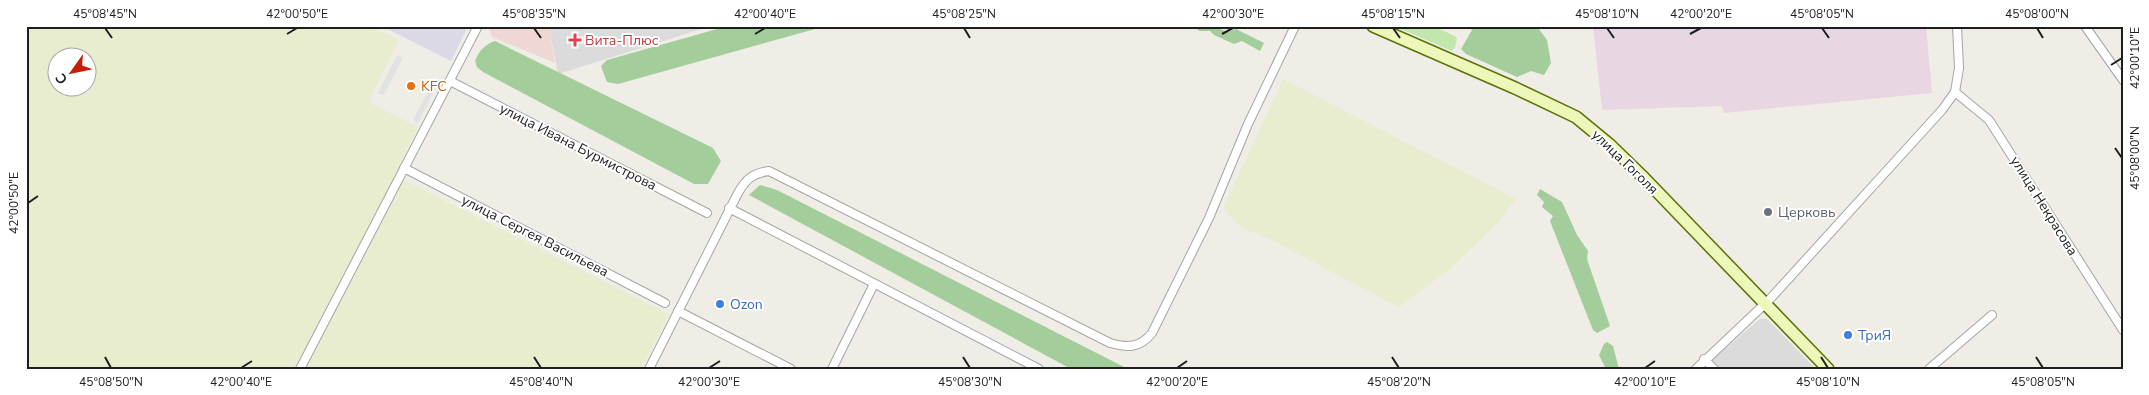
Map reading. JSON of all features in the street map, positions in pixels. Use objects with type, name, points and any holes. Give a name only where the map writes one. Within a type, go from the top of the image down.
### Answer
[{"type":"main road","name":"улица Гоголя","points":[[1373,26],[1576,117],[1610,145],[1644,178],[1828,369]]},
{"type":"street","points":[[300,369],[478,26]]},
{"type":"street","points":[[650,369],[729,208],[746,180],[757,173],[769,172],[1110,343],[1131,348],[1147,339],[1152,332],[1209,218],[1248,124],[1295,26]]},
{"type":"street","points":[[1696,369],[1704,359],[1765,304],[1942,110],[1955,92],[1959,68],[1958,26]]},
{"type":"street","points":[[2085,26],[2123,80]]},
{"type":"street","name":"улица Ивана Бурмистрова","points":[[450,81],[707,213]]},
{"type":"street","name":"улица Некрасова","points":[[1955,92],[1988,120],[2123,330]]},
{"type":"street","name":"улица Сергея Васильева","points":[[404,168],[665,303]]},
{"type":"street","points":[[729,208],[1039,369]]},
{"type":"street","points":[[832,369],[874,284]]},
{"type":"street","points":[[678,311],[791,369]]},
{"type":"street","points":[[1929,369],[1992,315]]},
{"type":"street","points":[[1704,359],[1714,369]]},
{"type":"shaded area","points":[[382,26],[459,26],[466,30],[451,61]]},
{"type":"shaded area","points":[[489,26],[549,26],[555,63],[492,37]]},
{"type":"shaded area","points":[[549,26],[711,26],[558,74]]},
{"type":"shaded area","points":[[1593,26],[1926,26],[1932,93],[1724,113],[1722,106],[1602,110]]},
{"type":"shaded area","points":[[397,55],[403,58],[384,95],[378,93]]},
{"type":"shaded area","points":[[433,82],[437,85],[418,123],[413,120]]},
{"type":"shaded area","points":[[1760,319],[1767,319],[1816,369],[1721,369],[1712,360]]},
{"type":"green space","points":[[26,26],[370,26],[399,40],[368,102],[418,127],[394,175],[669,314],[641,369],[26,369]]},
{"type":"green space","points":[[728,26],[826,26],[618,84],[607,82],[601,66],[607,60]]},
{"type":"green space","points":[[1191,26],[1212,26],[1228,32],[1236,29],[1264,43],[1260,51],[1242,41],[1234,44],[1214,35],[1210,31],[1200,31]]},
{"type":"green space","points":[[1394,26],[1433,26],[1455,36],[1457,39],[1455,47],[1452,51]]},
{"type":"green space","points":[[1469,26],[1540,26],[1539,29],[1547,40],[1551,63],[1544,75],[1531,71],[1517,77],[1466,54],[1461,49],[1472,30]]},
{"type":"green space","points":[[495,41],[713,148],[721,161],[708,184],[694,184],[483,72],[477,67],[475,61],[482,49]]},
{"type":"green space","points":[[1283,79],[1516,199],[1499,221],[1450,269],[1399,307],[1269,239],[1247,230],[1234,221],[1223,208]]},
{"type":"green space","points":[[760,185],[777,190],[1128,369],[1071,369],[749,195]]},
{"type":"green space","points":[[1540,189],[1562,202],[1577,235],[1588,251],[1587,259],[1610,326],[1597,333],[1593,330],[1550,221],[1553,216],[1542,207],[1544,202],[1537,195]]},
{"type":"green space","points":[[1607,342],[1613,346],[1619,369],[1606,369],[1599,355],[1604,344]]},
{"type":"place","name":"Вита-Плюс","points":[[575,40]]},
{"type":"place","name":"KFC","points":[[411,86]]},
{"type":"place","name":"Церковь","points":[[1768,212]]},
{"type":"place","name":"Ozon","points":[[720,304]]},
{"type":"place","name":"ТриЯ","points":[[1848,335]]}]
